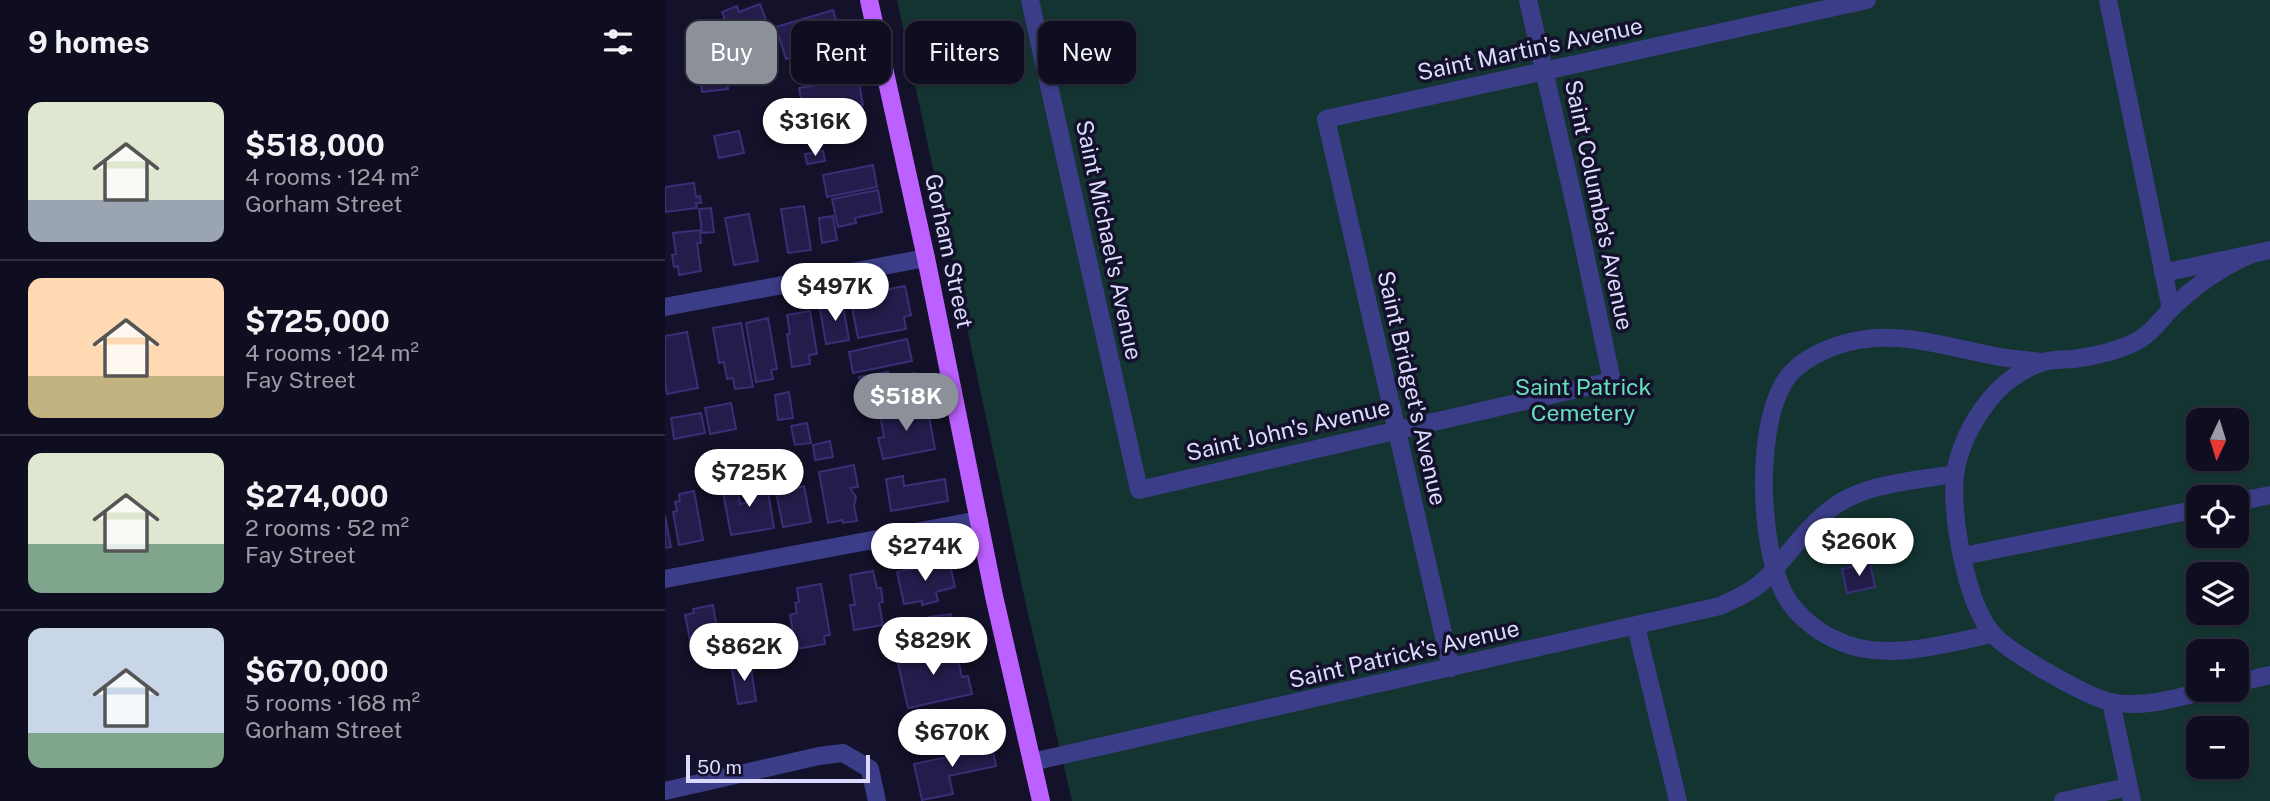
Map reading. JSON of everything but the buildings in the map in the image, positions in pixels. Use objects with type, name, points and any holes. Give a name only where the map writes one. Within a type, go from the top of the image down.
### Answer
[{"type":"main road","name":"Gorham Street","points":[[869,0],[1041,801]]},
{"type":"street","name":"Saint Michael's Avenue","points":[[1030,0],[1139,490]]},
{"type":"street","name":"Saint Columba's Avenue","points":[[1528,0],[1577,210],[1612,381]]},
{"type":"street","name":"Saint Martin's Avenue","points":[[1326,119],[1867,0]]},
{"type":"street","points":[[2108,0],[2171,309]]},
{"type":"street","name":"Saint Bridget's Avenue","points":[[1326,119],[1451,668]]},
{"type":"street","points":[[2163,273],[2270,250]]},
{"type":"street","points":[[1992,634],[1904,650],[1879,650],[1837,641],[1800,615],[1788,600],[1774,568],[1765,509],[1765,448],[1779,392],[1792,372],[1812,357],[1836,346],[1873,339],[1915,340],[2042,362],[2074,359],[2124,347],[2142,339],[2171,309],[2213,274],[2252,254]]},
{"type":"street","points":[[665,307],[926,258]]},
{"type":"street","points":[[2042,362],[2006,382],[1991,397],[1968,435],[1955,474],[1957,523],[1971,590],[1979,614],[1992,634],[2008,649],[2095,696],[2111,702],[2149,703],[2186,695]]},
{"type":"street","name":"Saint John's Avenue","points":[[1139,490],[1612,381]]},
{"type":"street","name":"Saint Patrick's Avenue","points":[[1032,762],[1720,606],[1751,590],[1829,510],[1847,499],[1869,490],[1955,474]]},
{"type":"street","points":[[2249,499],[2270,495]]},
{"type":"street","points":[[1963,556],[2186,511]]},
{"type":"street","points":[[665,579],[979,520]]},
{"type":"street","points":[[1636,626],[1678,801]]},
{"type":"street","points":[[2249,680],[2270,675]]},
{"type":"street","points":[[2063,801],[2130,794],[2111,702]]},
{"type":"street","points":[[665,791],[843,753],[870,769],[877,801]]},
{"type":"green space","name":"Saint Patrick Cemetery","points":[[897,0],[2270,0],[2270,801],[1072,801],[1026,605],[915,84],[1024,84],[1024,21],[905,21],[905,38]]}]
